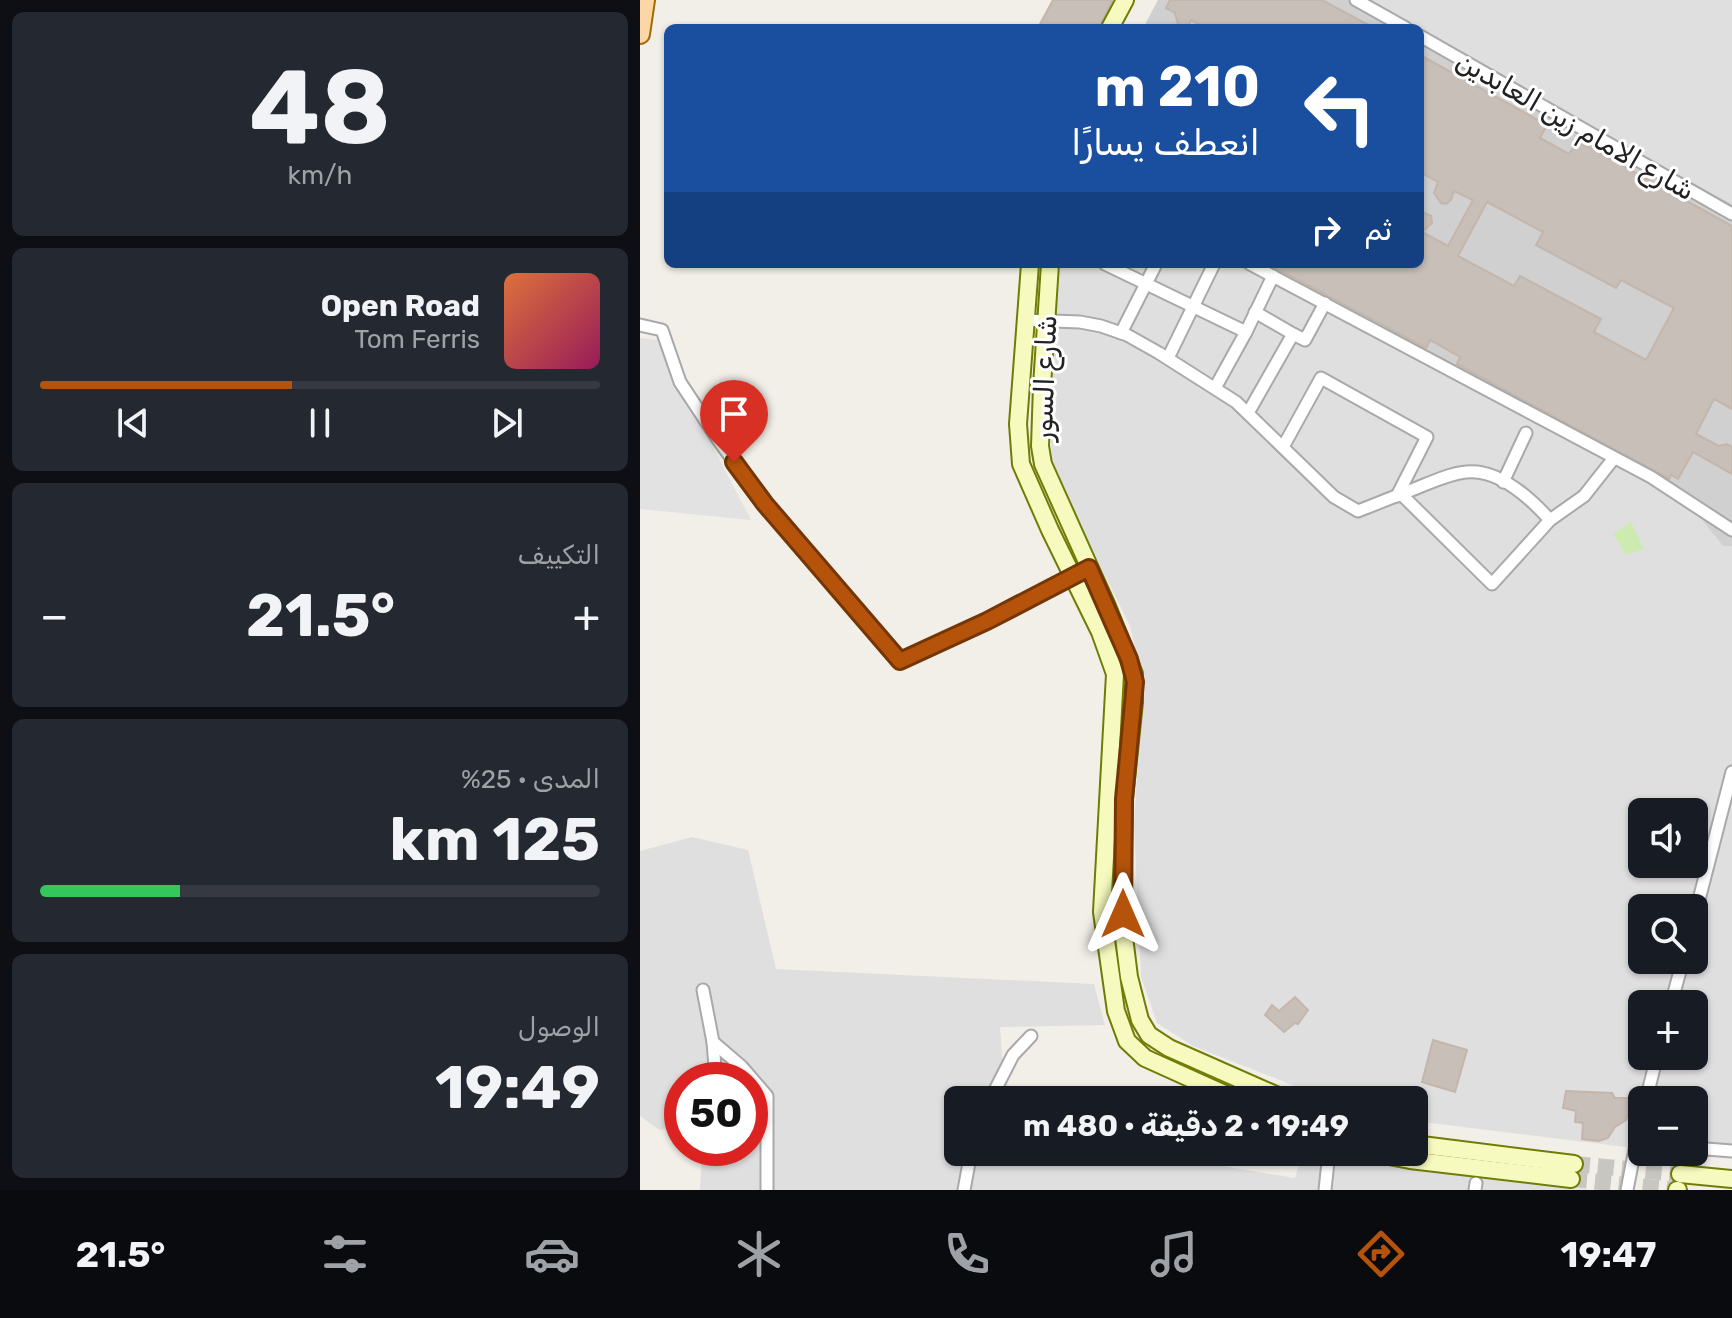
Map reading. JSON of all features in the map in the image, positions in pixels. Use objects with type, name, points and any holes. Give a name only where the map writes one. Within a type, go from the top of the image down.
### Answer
[{"type":"main road","points":[[640,34],[645,0]]},
{"type":"main road","points":[[1112,24],[1125,0]]},
{"type":"main road","name":"شارع السور","points":[[1030,268],[1018,424],[1021,464],[1100,632],[1115,674],[1102,912],[1109,974],[1127,1041],[1145,1058],[1207,1086]]},
{"type":"main road","name":"شارع السور","points":[[1050,268],[1040,446],[1043,464],[1129,659],[1135,682],[1124,799],[1122,891],[1129,977],[1140,1020],[1149,1035],[1169,1048],[1255,1086]]},
{"type":"main road","points":[[1428,1146],[1573,1171],[1428,1161]]},
{"type":"main road","points":[[1678,1184],[1732,1179]]},
{"type":"street","points":[[1356,0],[1399,24]]},
{"type":"street","name":"شارع الامام زين العابدين","points":[[1424,38],[1732,214]]},
{"type":"street","points":[[1113,268],[1246,332]]},
{"type":"street","points":[[1121,333],[1154,268]]},
{"type":"street","points":[[1168,358],[1212,268]]},
{"type":"street","points":[[1258,268],[1614,458],[1670,489],[1732,530]]},
{"type":"street","points":[[1215,388],[1273,276]]},
{"type":"street","points":[[1255,312],[1305,340],[1325,303]]},
{"type":"street","points":[[1025,320],[1080,322],[1121,333],[1168,358],[1236,402],[1334,497],[1358,511],[1463,472],[1482,473],[1503,482],[1522,494],[1550,520]]},
{"type":"street","points":[[640,325],[662,330],[680,382],[719,441],[765,504],[900,661],[987,621],[1089,568]]},
{"type":"street","points":[[1248,413],[1293,334]]},
{"type":"street","points":[[1283,447],[1321,378],[1427,437],[1399,495]]},
{"type":"street","points":[[1503,482],[1526,433]]},
{"type":"street","points":[[1399,495],[1492,584],[1550,520],[1584,496],[1614,458]]},
{"type":"street","points":[[1700,894],[1732,772]]},
{"type":"street","points":[[703,990],[715,1062]]},
{"type":"street","points":[[997,1086],[1013,1055],[1031,1036]]},
{"type":"street","points":[[713,1042],[742,1067],[767,1096],[767,1190]]},
{"type":"street","points":[[1708,1149],[1732,1151]]},
{"type":"street","points":[[964,1190],[968,1166]]},
{"type":"street","points":[[1325,1190],[1328,1166]]},
{"type":"street","points":[[1627,1190],[1632,1166]]},
{"type":"shaded area","points":[[1158,0],[1348,0],[1393,24],[1145,24]]},
{"type":"shaded area","points":[[1348,0],[1732,0],[1732,204],[1424,40],[1424,24],[1393,24]]},
{"type":"shaded area","points":[[1424,40],[1732,204],[1732,546],[1723,546],[1677,489],[1264,268],[1424,268]]},
{"type":"shaded area","points":[[1060,268],[1264,268],[1677,489],[1723,546],[1732,546],[1732,1155],[1708,1154],[1708,1086],[1628,1086],[1628,1147],[1428,1123],[1428,1086],[1295,1086],[1193,1046],[1157,1023],[1141,977],[1134,824],[1143,682],[1130,626],[1053,470],[1050,427],[1053,335]]},
{"type":"shaded area","points":[[640,338],[657,340],[751,520],[640,509]]},
{"type":"shaded area","points":[[692,837],[748,850],[776,969],[1094,984],[1105,1025],[1000,1027],[1004,1083],[1010,1086],[944,1086],[944,1166],[1223,1166],[1295,1178],[1298,1166],[1398,1166],[1590,1190],[700,1190],[701,1166],[768,1166],[768,1062],[664,1062],[664,1129],[659,1130],[640,1116],[640,851]]},
{"type":"green space","points":[[1631,522],[1644,549],[1626,555],[1613,534]]},
{"type":"building","points":[[1053,0],[1112,1],[1101,24],[1040,24]]},
{"type":"building","points":[[1170,0],[1322,0],[1367,24],[1198,24],[1191,20],[1189,24],[1178,24],[1175,13],[1166,8]]},
{"type":"building","points":[[1424,57],[1547,125],[1540,138],[1569,154],[1578,141],[1732,226],[1732,409],[1714,399],[1696,434],[1719,446],[1727,444],[1732,447],[1732,474],[1693,452],[1678,479],[1671,475],[1669,479],[1457,364],[1460,357],[1430,340],[1426,348],[1276,268],[1424,268],[1424,233],[1448,246],[1473,200],[1454,191],[1451,200],[1441,203],[1434,193],[1438,182],[1424,174]],"holes":[[[1487,202],[1543,232],[1536,245],[1616,288],[1621,280],[1674,308],[1646,360],[1594,332],[1601,319],[1520,276],[1514,286],[1458,256]]]},
{"type":"building","points":[[1425,213],[1431,216],[1432,223],[1424,230]]},
{"type":"building","points":[[1295,997],[1308,1010],[1298,1024],[1284,1032],[1265,1015],[1272,1005],[1279,1011]]},
{"type":"building","points":[[1433,1040],[1467,1050],[1455,1092],[1422,1082]]},
{"type":"building","points":[[1566,1091],[1612,1093],[1615,1098],[1628,1098],[1626,1120],[1615,1127],[1608,1138],[1599,1141],[1582,1139],[1583,1123],[1575,1122],[1576,1111],[1563,1108]]},
{"type":"tunnel","points":[[1574,1164],[1680,1174]]},
{"type":"tunnel","points":[[1571,1179],[1677,1190]]},
{"type":"route","points":[[734,462],[765,504],[900,661],[987,621],[1089,568],[1129,659],[1135,682],[1124,799],[1123,914]]}]
